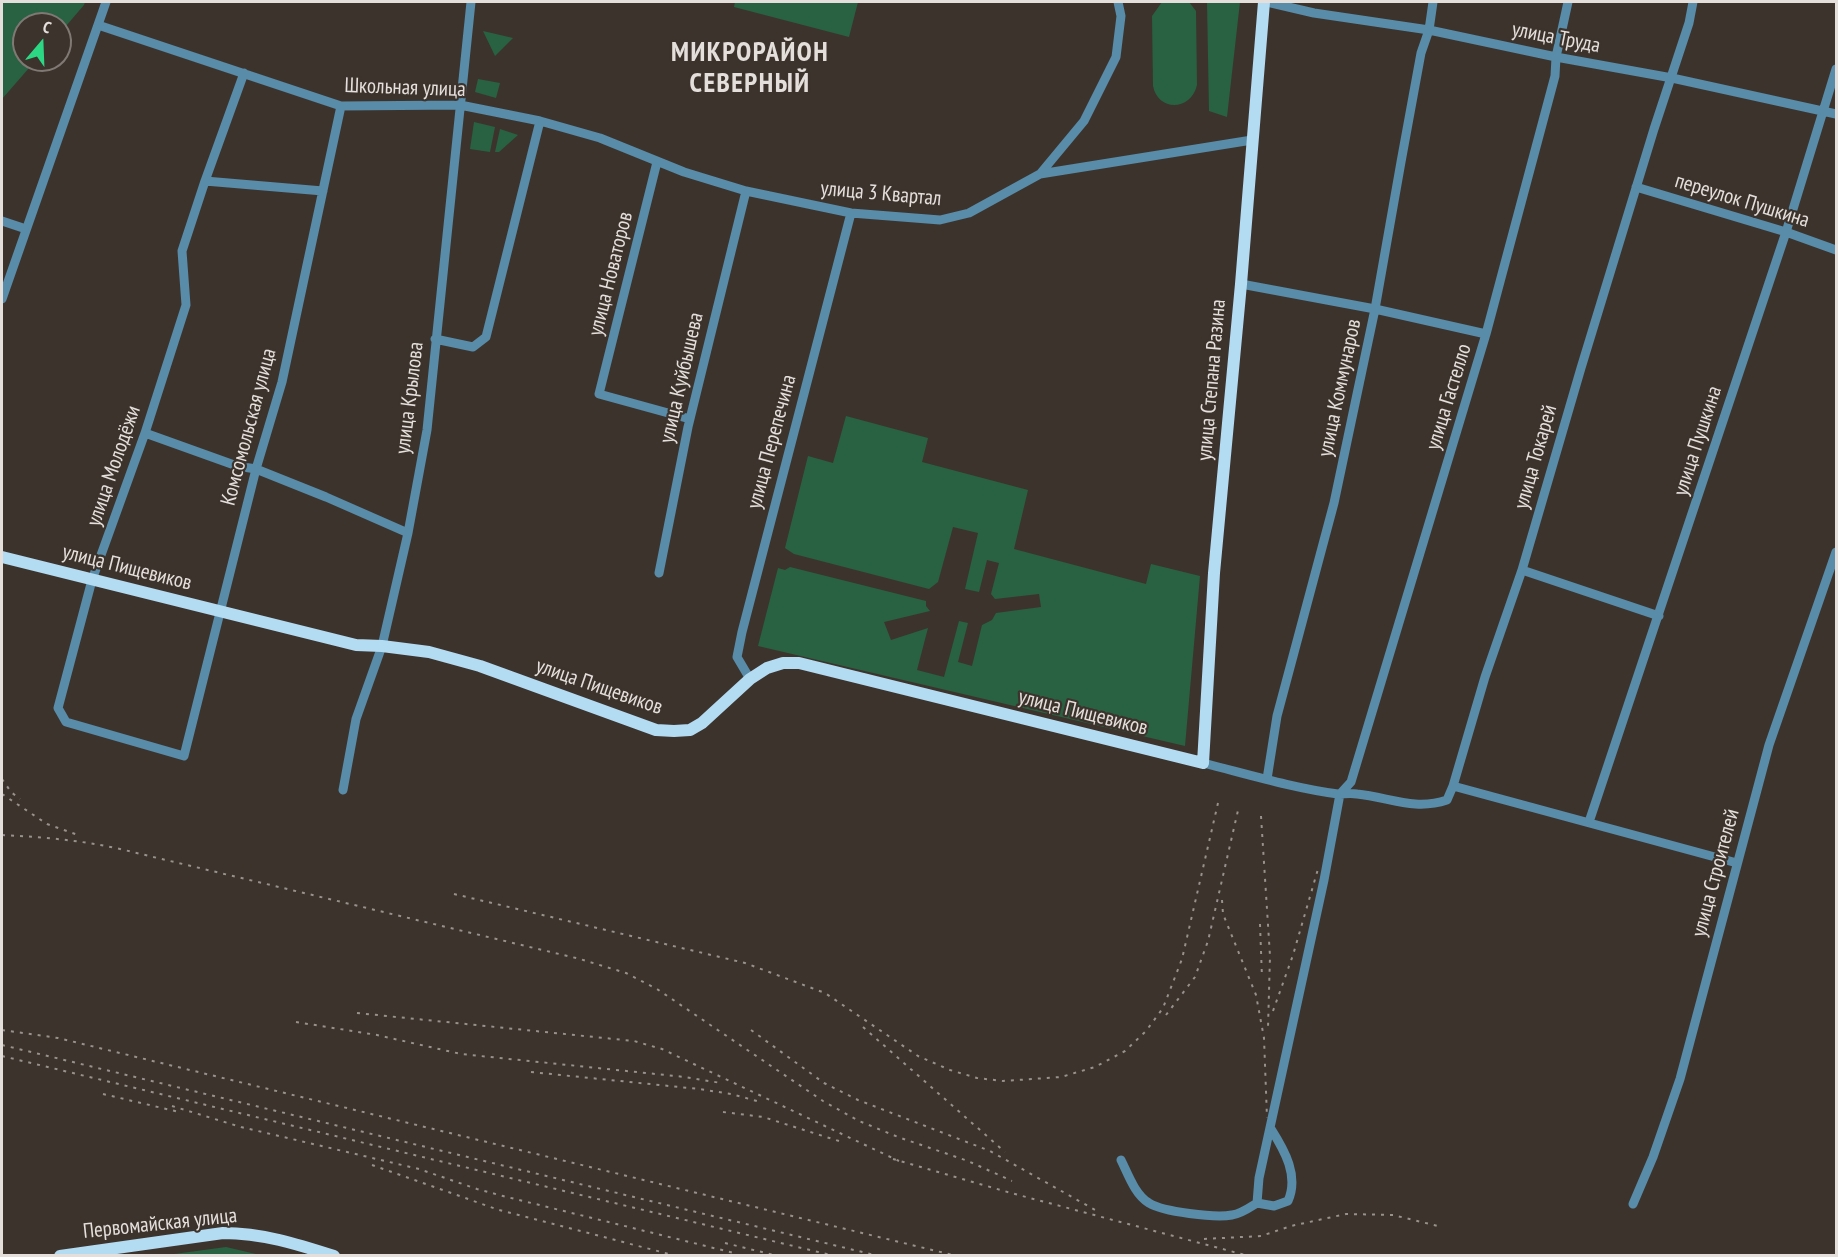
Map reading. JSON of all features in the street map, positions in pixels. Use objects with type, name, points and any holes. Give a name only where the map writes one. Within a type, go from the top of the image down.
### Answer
[{"type":"main road","name":"улица Степана Разина","points":[[1203,763],[1214,573],[1266,2]]},
{"type":"main road","name":"улица Пищевиков","points":[[2,557],[356,645],[429,652],[480,666],[656,730],[690,730],[715,713],[750,679],[767,668],[783,663],[799,663],[1203,763]]},
{"type":"main road","name":"Первомайская улица","points":[[60,1256],[223,1233],[245,1233],[289,1242],[334,1256]]},
{"type":"street","points":[[2,299],[106,2]]},
{"type":"street","name":"улица Крылова","points":[[344,790],[356,719],[382,646],[408,533],[427,430],[471,2]]},
{"type":"street","points":[[1040,174],[1084,121],[1116,57],[1121,16],[1118,2]]},
{"type":"street","name":"улица Труда","points":[[1266,2],[1314,13],[1429,30],[1556,57],[1672,78],[1836,114]]},
{"type":"street","name":"улица Коммунаров","points":[[1267,779],[1277,716],[1334,503],[1375,309],[1419,64],[1429,30],[1433,2]]},
{"type":"street","name":"улица Гастелло","points":[[1340,794],[1351,783],[1486,334],[1555,76],[1556,57],[1568,2]]},
{"type":"street","name":"улица Токарей","points":[[1453,786],[1485,677],[1522,570],[1636,187],[1689,23],[1693,2]]},
{"type":"street","name":"Школьная улица","points":[[98,25],[341,106],[460,105],[540,121],[600,138],[657,162],[746,191]]},
{"type":"street","name":"улица Пушкина","points":[[1589,822],[1786,232],[1836,69]]},
{"type":"street","points":[[244,74],[205,181],[323,191]]},
{"type":"street","name":"Комсомольская улица","points":[[184,756],[256,469],[282,382],[341,106]]},
{"type":"street","points":[[435,339],[473,347],[486,337],[540,121]]},
{"type":"street","points":[[1040,174],[1252,140]]},
{"type":"street","name":"улица Новаторов","points":[[657,162],[599,394],[690,419]]},
{"type":"street","name":"улица 3 Квартал","points":[[746,191],[851,213],[940,220],[969,213],[1040,174]]},
{"type":"street","name":"улица Молодёжи","points":[[184,756],[66,722],[58,708],[92,580],[145,433],[186,305],[182,251],[205,181]]},
{"type":"street","name":"переулок Пушкина","points":[[1636,187],[1786,232],[1836,250]]},
{"type":"street","name":"улица Куйбышева","points":[[659,573],[690,419],[746,191]]},
{"type":"street","name":"улица Перепечина","points":[[750,679],[737,657],[742,632],[851,213]]},
{"type":"street","points":[[2,221],[26,230]]},
{"type":"street","points":[[1241,284],[1375,309],[1486,334]]},
{"type":"street","points":[[145,433],[237,466],[256,469],[408,533]]},
{"type":"street","name":"улица Строителей","points":[[1633,1204],[1653,1157],[1680,1079],[1769,745],[1836,552]]},
{"type":"street","points":[[1522,570],[1659,616]]},
{"type":"street","name":"улица Пищевиков","points":[[1203,763],[1340,794],[1357,794],[1417,806],[1447,800],[1453,786]]},
{"type":"street","points":[[1453,786],[1737,863]]},
{"type":"street","points":[[1257,1203],[1260,1178],[1340,794]]},
{"type":"street","points":[[1121,1160],[1137,1191],[1148,1203],[1170,1210],[1210,1216],[1233,1215],[1257,1203],[1274,1206],[1288,1201],[1293,1190],[1290,1168],[1283,1147],[1271,1129]]},
{"type":"green space","points":[[2,2],[85,2],[72,19],[72,12],[12,12],[12,72],[26,72],[2,99]]},
{"type":"green space","points":[[735,2],[858,2],[849,37],[734,7]]},
{"type":"green space","points":[[1162,2],[1189,2],[1196,11],[1197,85],[1194,94],[1182,104],[1168,104],[1161,100],[1153,86],[1152,16]]},
{"type":"green space","points":[[1207,2],[1240,2],[1227,117],[1209,111]]},
{"type":"green space","points":[[483,31],[513,38],[495,56]]},
{"type":"green space","points":[[478,79],[500,83],[496,98],[475,92]]},
{"type":"green space","points":[[474,122],[495,127],[490,152],[470,149]]},
{"type":"green space","points":[[500,129],[518,135],[499,152],[495,152]]},
{"type":"green space","points":[[846,416],[928,438],[922,462],[1028,490],[1014,549],[1146,584],[1151,564],[1200,576],[1185,746],[758,646],[778,568],[785,570],[790,567],[926,601],[926,606],[930,611],[884,622],[891,640],[928,628],[917,670],[944,677],[959,621],[968,623],[958,662],[972,666],[982,625],[992,620],[996,613],[1041,607],[1039,594],[995,599],[991,594],[999,563],[987,560],[979,592],[965,589],[978,533],[953,527],[938,582],[929,589],[794,554],[785,548],[808,456],[833,463]]},
{"type":"green space","points":[[226,1247],[260,1255],[167,1255]]},
{"type":"railway","points":[[2,779],[11,792],[20,799]]},
{"type":"railway","points":[[2,794],[47,824],[78,835]]},
{"type":"railway","points":[[454,894],[745,963],[825,993],[918,1056],[950,1070],[977,1078],[1003,1081],[1061,1077],[1095,1067],[1125,1051],[1146,1031],[1163,1008],[1182,959],[1218,803]]},
{"type":"railway","points":[[1166,1015],[1195,977],[1208,941],[1239,806]]},
{"type":"railway","points":[[1261,816],[1270,956],[1268,1028]]},
{"type":"railway","points":[[2,835],[61,839],[120,849],[580,959],[626,973],[657,989],[823,1101],[859,1121],[968,1161],[1012,1181]]},
{"type":"railway","points":[[1273,1011],[1293,955],[1318,869]]},
{"type":"railway","points":[[1222,900],[1223,914],[1256,995],[1264,1038],[1267,1118]]},
{"type":"railway","points":[[1260,924],[1262,978]]},
{"type":"railway","points":[[357,1013],[634,1041],[662,1049],[899,1161]]},
{"type":"railway","points":[[296,1022],[377,1035],[461,1054],[685,1077],[721,1083]]},
{"type":"railway","points":[[863,1027],[1005,1152]]},
{"type":"railway","points":[[2,1030],[58,1038],[957,1256]]},
{"type":"railway","points":[[751,1030],[824,1083],[858,1100],[990,1151],[1097,1211]]},
{"type":"railway","points":[[2,1045],[879,1256]]},
{"type":"railway","points":[[2,1056],[835,1256]]},
{"type":"railway","points":[[531,1072],[699,1089],[757,1101]]},
{"type":"railway","points":[[103,1094],[179,1112]]},
{"type":"railway","points":[[172,1106],[241,1127],[419,1169],[503,1196],[734,1253]]},
{"type":"railway","points":[[723,1112],[763,1117],[842,1142]]},
{"type":"railway","points":[[893,1159],[1249,1256]]},
{"type":"railway","points":[[372,1165],[499,1210],[677,1256]]},
{"type":"railway","points":[[1204,1239],[1261,1236],[1291,1226],[1346,1214],[1393,1215],[1442,1227]]},
{"type":"railway","points":[[725,1243],[778,1256]]},
{"type":"district","name":"МИКРОРАЙОН СЕВЕРНЫЙ","points":[[750,68]]}]
